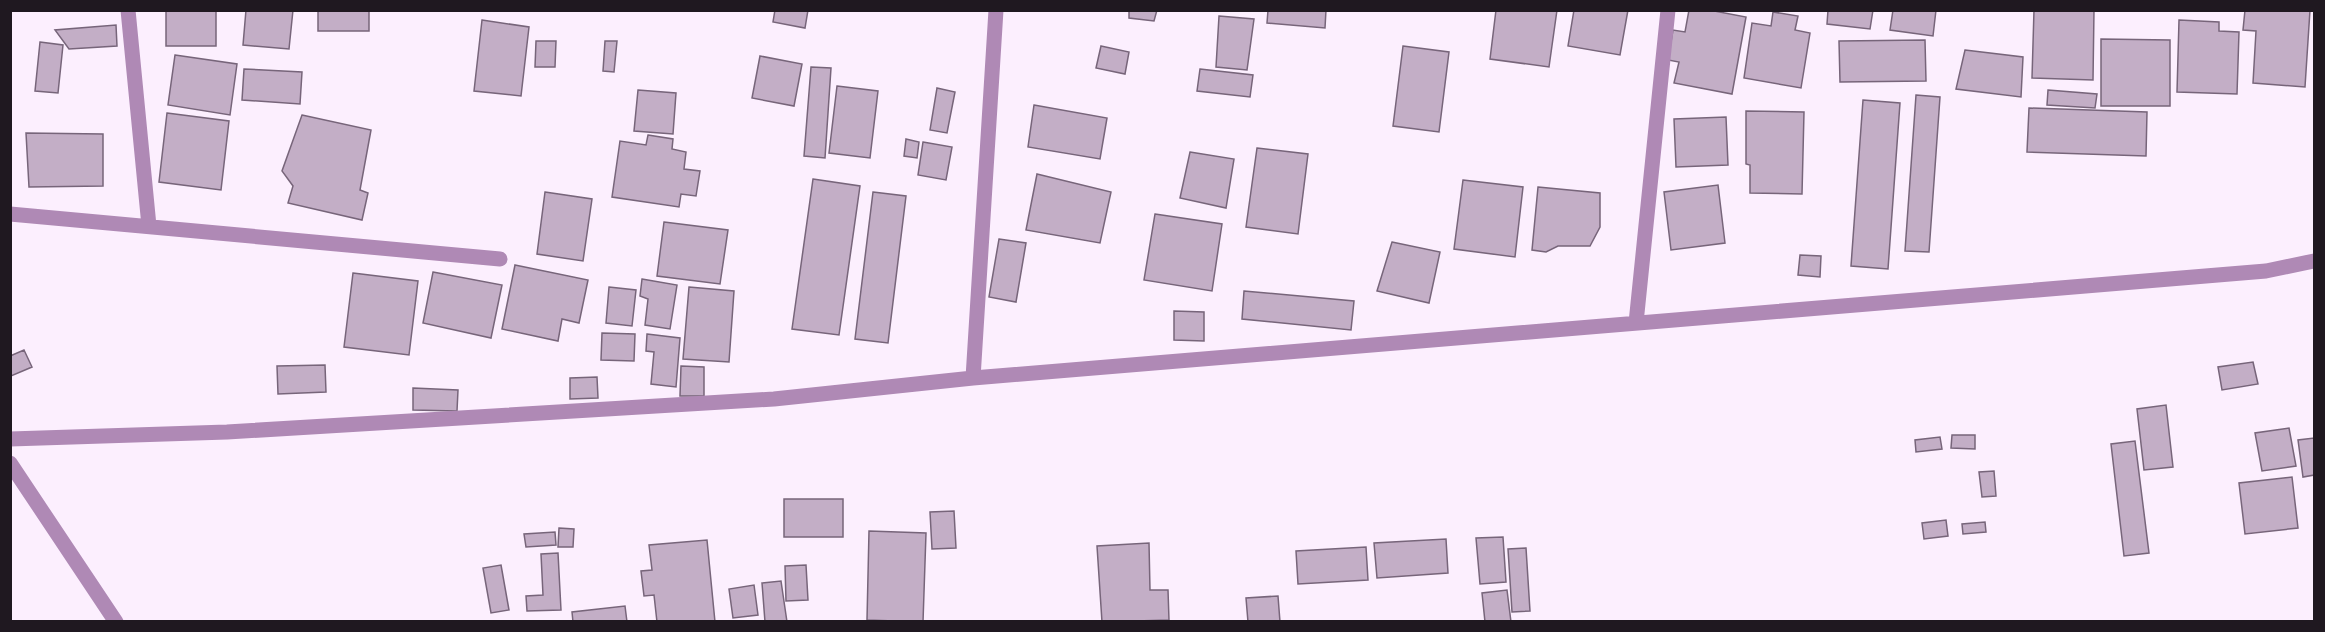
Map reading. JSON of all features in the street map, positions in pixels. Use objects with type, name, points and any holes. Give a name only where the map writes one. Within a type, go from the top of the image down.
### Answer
[{"type":"street","points":[[128,10],[148,226]]},
{"type":"street","points":[[973,378],[996,10]]},
{"type":"street","points":[[1636,323],[1668,10]]},
{"type":"street","points":[[10,214],[500,259]]},
{"type":"street","points":[[10,439],[227,432],[774,399],[973,378],[2266,270],[2314,261]]},
{"type":"street","points":[[10,463],[116,621]]},
{"type":"building","points":[[166,10],[216,10],[216,46],[166,46]]},
{"type":"building","points":[[246,10],[293,10],[289,49],[243,45]]},
{"type":"building","points":[[318,10],[369,10],[369,31],[318,31]]},
{"type":"building","points":[[775,10],[808,10],[805,28],[773,22]]},
{"type":"building","points":[[1129,10],[1157,10],[1154,21],[1129,18]]},
{"type":"building","points":[[1268,10],[1326,10],[1325,28],[1267,23]]},
{"type":"building","points":[[1496,10],[1557,10],[1549,67],[1490,59]]},
{"type":"building","points":[[1574,10],[1628,10],[1620,55],[1568,46]]},
{"type":"building","points":[[1689,10],[1709,10],[1746,17],[1732,94],[1674,83],[1679,62],[1668,60],[1673,30],[1685,32]]},
{"type":"building","points":[[1828,10],[1873,10],[1870,29],[1827,24]]},
{"type":"building","points":[[1893,10],[1936,10],[1933,36],[1890,30]]},
{"type":"building","points":[[2034,10],[2094,10],[2093,80],[2032,78]]},
{"type":"building","points":[[2245,10],[2310,10],[2305,87],[2253,83],[2256,31],[2243,30]]},
{"type":"building","points":[[1773,12],[1798,16],[1795,30],[1810,33],[1801,88],[1744,78],[1752,23],[1771,26]]},
{"type":"building","points":[[1219,16],[1254,19],[1247,70],[1216,67]]},
{"type":"building","points":[[482,20],[529,27],[521,96],[474,91]]},
{"type":"building","points":[[2179,20],[2219,22],[2219,31],[2239,32],[2237,94],[2177,92]]},
{"type":"building","points":[[116,25],[117,46],[69,49],[55,30]]},
{"type":"building","points":[[2101,39],[2170,40],[2170,106],[2101,106]]},
{"type":"building","points":[[1925,40],[1926,81],[1840,82],[1839,41]]},
{"type":"building","points":[[536,41],[556,41],[555,67],[535,67]]},
{"type":"building","points":[[605,41],[617,41],[614,72],[603,71]]},
{"type":"building","points":[[40,42],[63,45],[58,93],[35,91]]},
{"type":"building","points":[[1101,46],[1129,52],[1125,74],[1096,68]]},
{"type":"building","points":[[1403,46],[1449,52],[1439,132],[1393,126]]},
{"type":"building","points":[[1965,50],[2023,57],[2021,97],[1956,89]]},
{"type":"building","points":[[175,55],[237,64],[230,115],[168,105]]},
{"type":"building","points":[[760,56],[802,64],[794,106],[752,98]]},
{"type":"building","points":[[811,67],[831,68],[825,158],[804,156]]},
{"type":"building","points":[[244,69],[302,72],[300,104],[242,100]]},
{"type":"building","points":[[1200,69],[1253,75],[1250,97],[1197,91]]},
{"type":"building","points":[[837,86],[878,91],[870,158],[829,153]]},
{"type":"building","points":[[937,88],[955,92],[947,133],[930,130]]},
{"type":"building","points":[[638,90],[676,93],[673,134],[634,131]]},
{"type":"building","points":[[2048,90],[2097,94],[2095,108],[2047,105]]},
{"type":"building","points":[[1916,95],[1940,97],[1929,252],[1905,251]]},
{"type":"building","points":[[1863,100],[1900,103],[1888,269],[1851,266]]},
{"type":"building","points":[[1034,105],[1107,118],[1100,159],[1028,147]]},
{"type":"building","points":[[2029,108],[2147,112],[2146,156],[2027,152]]},
{"type":"building","points":[[1746,111],[1804,112],[1802,194],[1750,193],[1750,165],[1746,164]]},
{"type":"building","points":[[167,113],[229,121],[221,190],[159,182]]},
{"type":"building","points":[[302,115],[371,130],[360,190],[368,193],[362,220],[288,203],[293,186],[282,171]]},
{"type":"building","points":[[1726,117],[1728,165],[1676,167],[1674,119]]},
{"type":"building","points":[[26,133],[103,134],[103,186],[29,187]]},
{"type":"building","points":[[648,135],[673,139],[672,149],[686,152],[684,169],[700,171],[696,196],[681,194],[679,207],[612,197],[620,141],[646,145]]},
{"type":"building","points":[[906,139],[919,142],[917,158],[904,156]]},
{"type":"building","points":[[923,142],[952,147],[946,180],[918,175]]},
{"type":"building","points":[[1257,148],[1308,154],[1298,234],[1246,227]]},
{"type":"building","points":[[1190,152],[1234,159],[1226,208],[1180,198]]},
{"type":"building","points":[[1037,174],[1111,192],[1100,243],[1026,230]]},
{"type":"building","points":[[813,179],[860,186],[839,335],[792,329]]},
{"type":"building","points":[[1463,180],[1523,187],[1515,257],[1454,249]]},
{"type":"building","points":[[1718,185],[1725,243],[1671,250],[1664,192]]},
{"type":"building","points":[[1538,187],[1600,193],[1600,227],[1590,246],[1558,246],[1546,252],[1532,250]]},
{"type":"building","points":[[545,192],[592,199],[583,261],[537,254]]},
{"type":"building","points":[[873,192],[906,196],[888,343],[855,339]]},
{"type":"building","points":[[1155,214],[1222,224],[1212,291],[1144,280]]},
{"type":"building","points":[[664,222],[728,230],[720,284],[657,276]]},
{"type":"building","points":[[999,239],[1026,243],[1016,302],[989,297]]},
{"type":"building","points":[[1392,242],[1440,252],[1429,303],[1377,291]]},
{"type":"building","points":[[1800,255],[1821,256],[1820,277],[1798,275]]},
{"type":"building","points":[[515,265],[588,280],[579,323],[562,319],[558,341],[502,329]]},
{"type":"building","points":[[433,272],[502,285],[491,338],[423,323]]},
{"type":"building","points":[[353,273],[418,281],[409,355],[344,347]]},
{"type":"building","points":[[642,279],[677,285],[670,329],[645,325],[648,299],[640,296]]},
{"type":"building","points":[[609,287],[636,290],[632,326],[606,323]]},
{"type":"building","points":[[689,287],[734,291],[729,362],[683,359]]},
{"type":"building","points":[[1244,291],[1354,301],[1351,330],[1242,319]]},
{"type":"building","points":[[1174,311],[1204,312],[1204,341],[1174,340]]},
{"type":"building","points":[[602,333],[635,334],[634,361],[601,360]]},
{"type":"building","points":[[647,334],[680,338],[676,387],[651,384],[654,352],[646,351]]},
{"type":"building","points":[[24,350],[32,367],[11,376],[10,356]]},
{"type":"building","points":[[2253,362],[2258,384],[2222,390],[2218,367]]},
{"type":"building","points":[[325,365],[326,392],[278,394],[277,366]]},
{"type":"building","points":[[681,366],[704,367],[704,396],[680,396]]},
{"type":"building","points":[[597,377],[598,398],[570,399],[570,378]]},
{"type":"building","points":[[413,388],[458,390],[457,411],[413,410]]},
{"type":"building","points":[[2166,405],[2173,467],[2144,470],[2137,409]]},
{"type":"building","points":[[2289,428],[2296,466],[2262,471],[2255,433]]},
{"type":"building","points":[[1952,435],[1975,435],[1975,449],[1951,448]]},
{"type":"building","points":[[1940,437],[1942,449],[1916,452],[1915,440]]},
{"type":"building","points":[[2314,438],[2314,475],[2303,477],[2298,440]]},
{"type":"building","points":[[2135,441],[2149,553],[2124,556],[2111,444]]},
{"type":"building","points":[[1994,471],[1996,496],[1982,497],[1979,472]]},
{"type":"building","points":[[2292,477],[2298,528],[2245,534],[2239,483]]},
{"type":"building","points":[[784,499],[843,499],[843,537],[784,537]]},
{"type":"building","points":[[954,511],[956,548],[932,549],[930,512]]},
{"type":"building","points":[[1946,520],[1948,536],[1924,539],[1922,523]]},
{"type":"building","points":[[1985,522],[1986,532],[1963,534],[1962,524]]},
{"type":"building","points":[[559,528],[574,529],[573,547],[558,547]]},
{"type":"building","points":[[869,531],[926,533],[923,622],[867,620]]},
{"type":"building","points":[[555,532],[556,545],[526,547],[524,534]]},
{"type":"building","points":[[1503,537],[1506,582],[1480,584],[1476,538]]},
{"type":"building","points":[[1446,539],[1448,573],[1377,578],[1374,543]]},
{"type":"building","points":[[707,540],[715,622],[657,622],[654,595],[644,596],[641,571],[652,570],[649,545]]},
{"type":"building","points":[[1149,543],[1150,590],[1168,590],[1169,620],[1102,622],[1097,546]]},
{"type":"building","points":[[1366,547],[1368,580],[1298,584],[1296,551]]},
{"type":"building","points":[[1526,548],[1530,611],[1512,612],[1508,549]]},
{"type":"building","points":[[558,553],[561,610],[527,611],[526,596],[543,595],[541,554]]},
{"type":"building","points":[[501,565],[509,610],[491,613],[483,568]]},
{"type":"building","points":[[806,565],[808,600],[786,601],[785,566]]},
{"type":"building","points":[[781,581],[787,622],[765,622],[762,583]]},
{"type":"building","points":[[754,585],[758,615],[733,618],[729,589]]},
{"type":"building","points":[[1507,590],[1511,622],[1485,622],[1482,593]]},
{"type":"building","points":[[1278,596],[1280,622],[1248,622],[1246,598]]},
{"type":"building","points":[[625,606],[627,622],[573,622],[572,612]]}]
